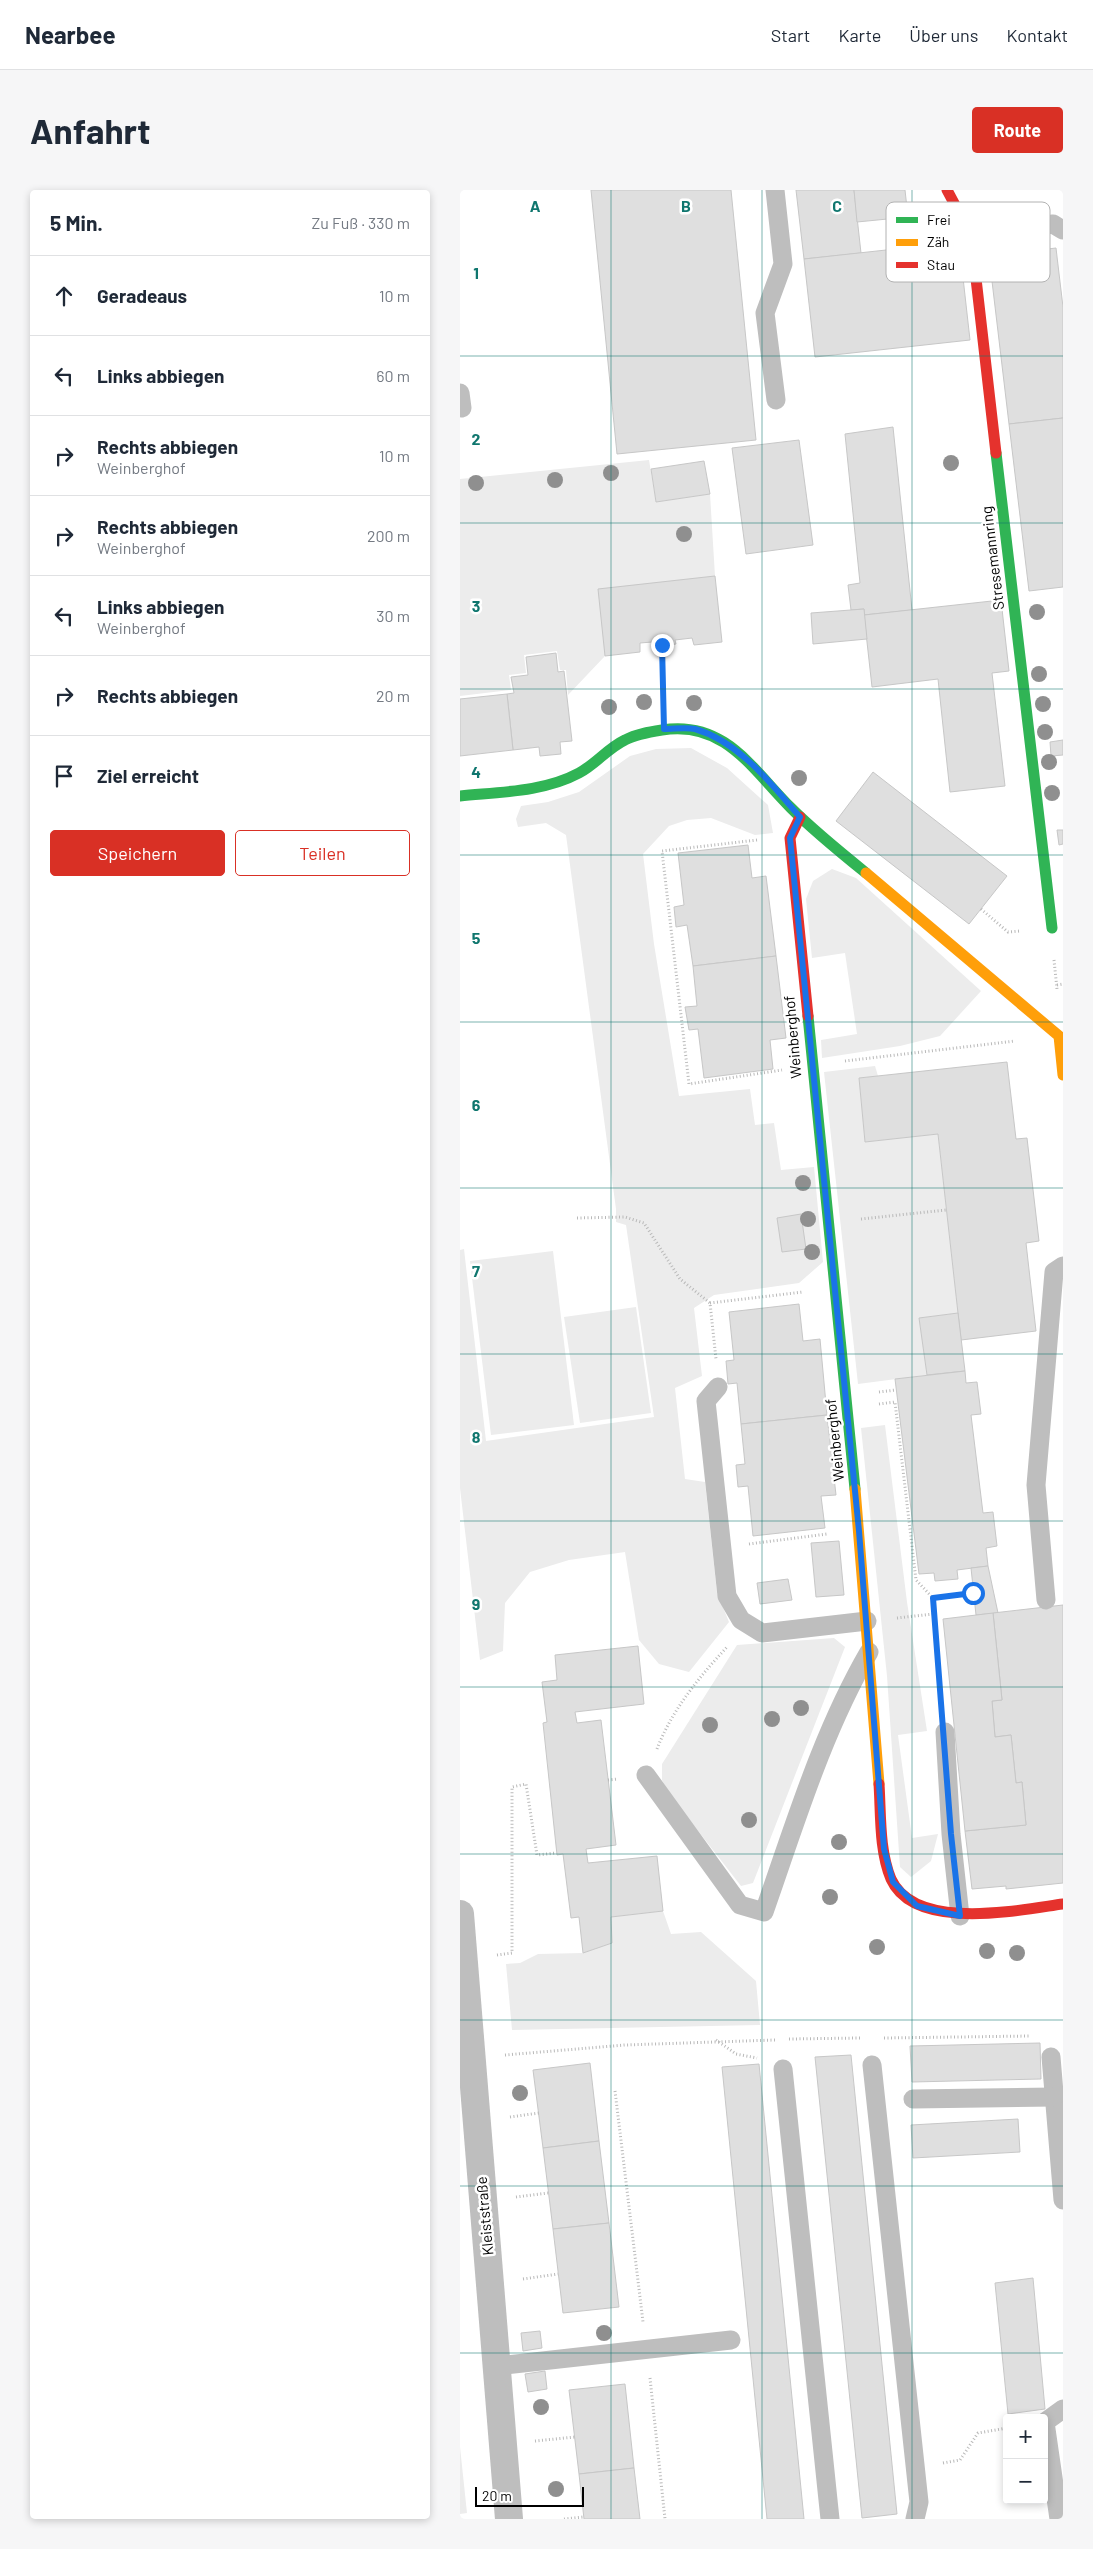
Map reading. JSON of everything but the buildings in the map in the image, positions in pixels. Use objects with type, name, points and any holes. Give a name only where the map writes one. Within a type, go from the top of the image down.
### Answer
[{"type":"street","name":"Stresemannring","points":[[947,190],[953,202]]},
{"type":"street","name":"Stresemannring","points":[[976,282],[1052,928]]},
{"type":"street","points":[[460,796],[548,784],[574,777],[619,742],[664,729],[693,728],[715,737],[739,753],[800,817],[1004,986],[1059,1036],[1063,1075]]},
{"type":"street","points":[[790,838],[800,817]]},
{"type":"street","name":"Weinberghof","points":[[790,838],[811,1066],[859,1531],[870,1651],[884,1849],[893,1882],[917,1906],[960,1916],[1063,1904]]},
{"type":"street","name":"Kleiststraße","points":[[460,1916],[509,2519]]},
{"type":"lane","points":[[775,190],[782,264],[765,313],[776,400]]},
{"type":"lane","points":[[1050,224],[1053,224],[1063,230]]},
{"type":"lane","points":[[1046,1600],[1036,1485],[1054,1272],[1063,1266]]},
{"type":"lane","points":[[718,1387],[706,1401],[727,1596],[747,1626],[762,1633],[867,1621]]},
{"type":"lane","points":[[646,1775],[740,1905],[764,1912],[825,1742],[845,1694],[870,1651]]},
{"type":"lane","points":[[944,1732],[951,1834],[960,1916]]},
{"type":"lane","points":[[1051,2057],[1063,2200]]},
{"type":"lane","points":[[872,2065],[916,2468],[919,2502],[915,2519]]},
{"type":"lane","points":[[783,2069],[830,2519]]},
{"type":"lane","points":[[913,2099],[1054,2097]]},
{"type":"lane","points":[[497,2366],[731,2340]]},
{"type":"lane","points":[[1059,2519],[1045,2422],[1063,2409]]},
{"type":"path","points":[[662,645],[664,729]]},
{"type":"path","points":[[790,838],[662,851],[689,1084],[811,1066],[1059,1036]]},
{"type":"path","points":[[981,909],[1000,925]]},
{"type":"path","points":[[1057,985],[1063,984]]},
{"type":"path","points":[[878,1217],[946,1210]]},
{"type":"path","points":[[577,1218],[625,1216],[644,1223],[680,1279],[710,1303],[799,1293]]},
{"type":"path","points":[[710,1303],[716,1358]]},
{"type":"path","points":[[895,1402],[916,1580],[933,1598],[944,1732]]},
{"type":"path","points":[[721,1547],[859,1531]]},
{"type":"path","points":[[933,1598],[973,1593]]},
{"type":"path","points":[[608,1780],[646,1775],[664,1732],[698,1678],[747,1626]]},
{"type":"path","points":[[464,1957],[512,1953],[512,1787],[526,1784],[537,1855],[556,1853]]},
{"type":"path","points":[[716,2040],[736,2054],[760,2058]]},
{"type":"path","points":[[615,2091],[665,2519]]},
{"type":"path","points":[[517,2116],[538,2112]]},
{"type":"path","points":[[512,2198],[548,2192]]},
{"type":"path","points":[[529,2278],[558,2274]]},
{"type":"path","points":[[916,2468],[960,2460],[978,2433],[1003,2429]]},
{"type":"path","points":[[531,2442],[575,2437]]},
{"type":"path","points":[[564,2519],[583,2517]]},
{"type":"shaded area","points":[[649,460],[656,502],[710,494],[715,576],[605,656],[568,695],[566,670],[560,670],[557,651],[524,655],[526,673],[509,675],[511,690],[460,696],[460,479]]},
{"type":"shaded area","points":[[691,748],[727,768],[768,805],[773,833],[755,835],[711,818],[687,820],[669,826],[643,854],[654,944],[679,1096],[750,1089],[755,1125],[774,1123],[781,1170],[814,1167],[823,1262],[799,1283],[714,1295],[694,1308],[702,1376],[675,1388],[685,1479],[705,1482],[717,1593],[729,1622],[689,1672],[659,1664],[639,1640],[625,1552],[569,1560],[530,1572],[505,1603],[503,1651],[480,1660],[460,1488],[460,1250],[464,1249],[486,1441],[654,1417],[626,1225],[616,1222],[616,1209],[566,835],[546,823],[518,827],[516,819],[521,806],[548,802],[579,792],[630,756],[656,749]]},
{"type":"shaded area","points":[[832,869],[856,878],[981,991],[940,1036],[900,1046],[822,1058],[821,1040],[857,1034],[845,953],[812,958],[806,899],[813,881]]},
{"type":"shaded area","points":[[875,1066],[878,1076],[859,1078],[865,1142],[938,1134],[958,1313],[919,1318],[927,1375],[858,1384],[824,1072]]},
{"type":"shaded area","points":[[553,1251],[574,1425],[491,1435],[470,1261]]},
{"type":"shaded area","points":[[636,1307],[651,1413],[580,1423],[564,1317]]},
{"type":"shaded area","points":[[885,1425],[907,1602],[927,1731],[898,1735],[912,1838],[938,1834],[931,1861],[911,1877],[900,1867],[887,1676],[861,1428]]},
{"type":"shaded area","points":[[834,1638],[845,1647],[753,1883],[741,1886],[667,1791],[662,1780],[662,1764],[737,1645]]},
{"type":"shaded area","points":[[663,1911],[671,1934],[701,1932],[756,1981],[760,2025],[512,2030],[506,1964],[520,1963],[538,1954],[583,1953],[612,1943],[611,1917]]},
{"type":"shaded area","points":[[460,2447],[467,2513],[460,2514]]},
{"type":"traffic: fast","points":[[996,453],[1052,928]]},
{"type":"traffic: fast","points":[[460,796],[521,790],[551,784],[579,773],[619,743],[643,734],[662,730],[684,729],[703,732],[720,740],[736,751],[800,817],[866,873]]},
{"type":"traffic: fast","points":[[808,1016],[855,1489]]},
{"type":"traffic: slow","points":[[866,873],[1059,1036],[1063,1075]]},
{"type":"traffic: slow","points":[[855,1489],[879,1784]]},
{"type":"traffic: jam","points":[[947,190],[953,202]]},
{"type":"traffic: jam","points":[[976,282],[996,453]]},
{"type":"traffic: jam","points":[[800,817],[790,838],[808,1016]]},
{"type":"traffic: jam","points":[[879,1784],[884,1856],[891,1879],[903,1896],[922,1906],[944,1912],[969,1914],[996,1913],[1063,1904]]},
{"type":"route","points":[[662,645],[664,729],[693,728],[715,737],[739,753],[764,777],[800,817],[790,838],[811,1066],[859,1531],[870,1651],[884,1849],[893,1882],[917,1906],[960,1916],[951,1834],[933,1598],[973,1593]]}]
